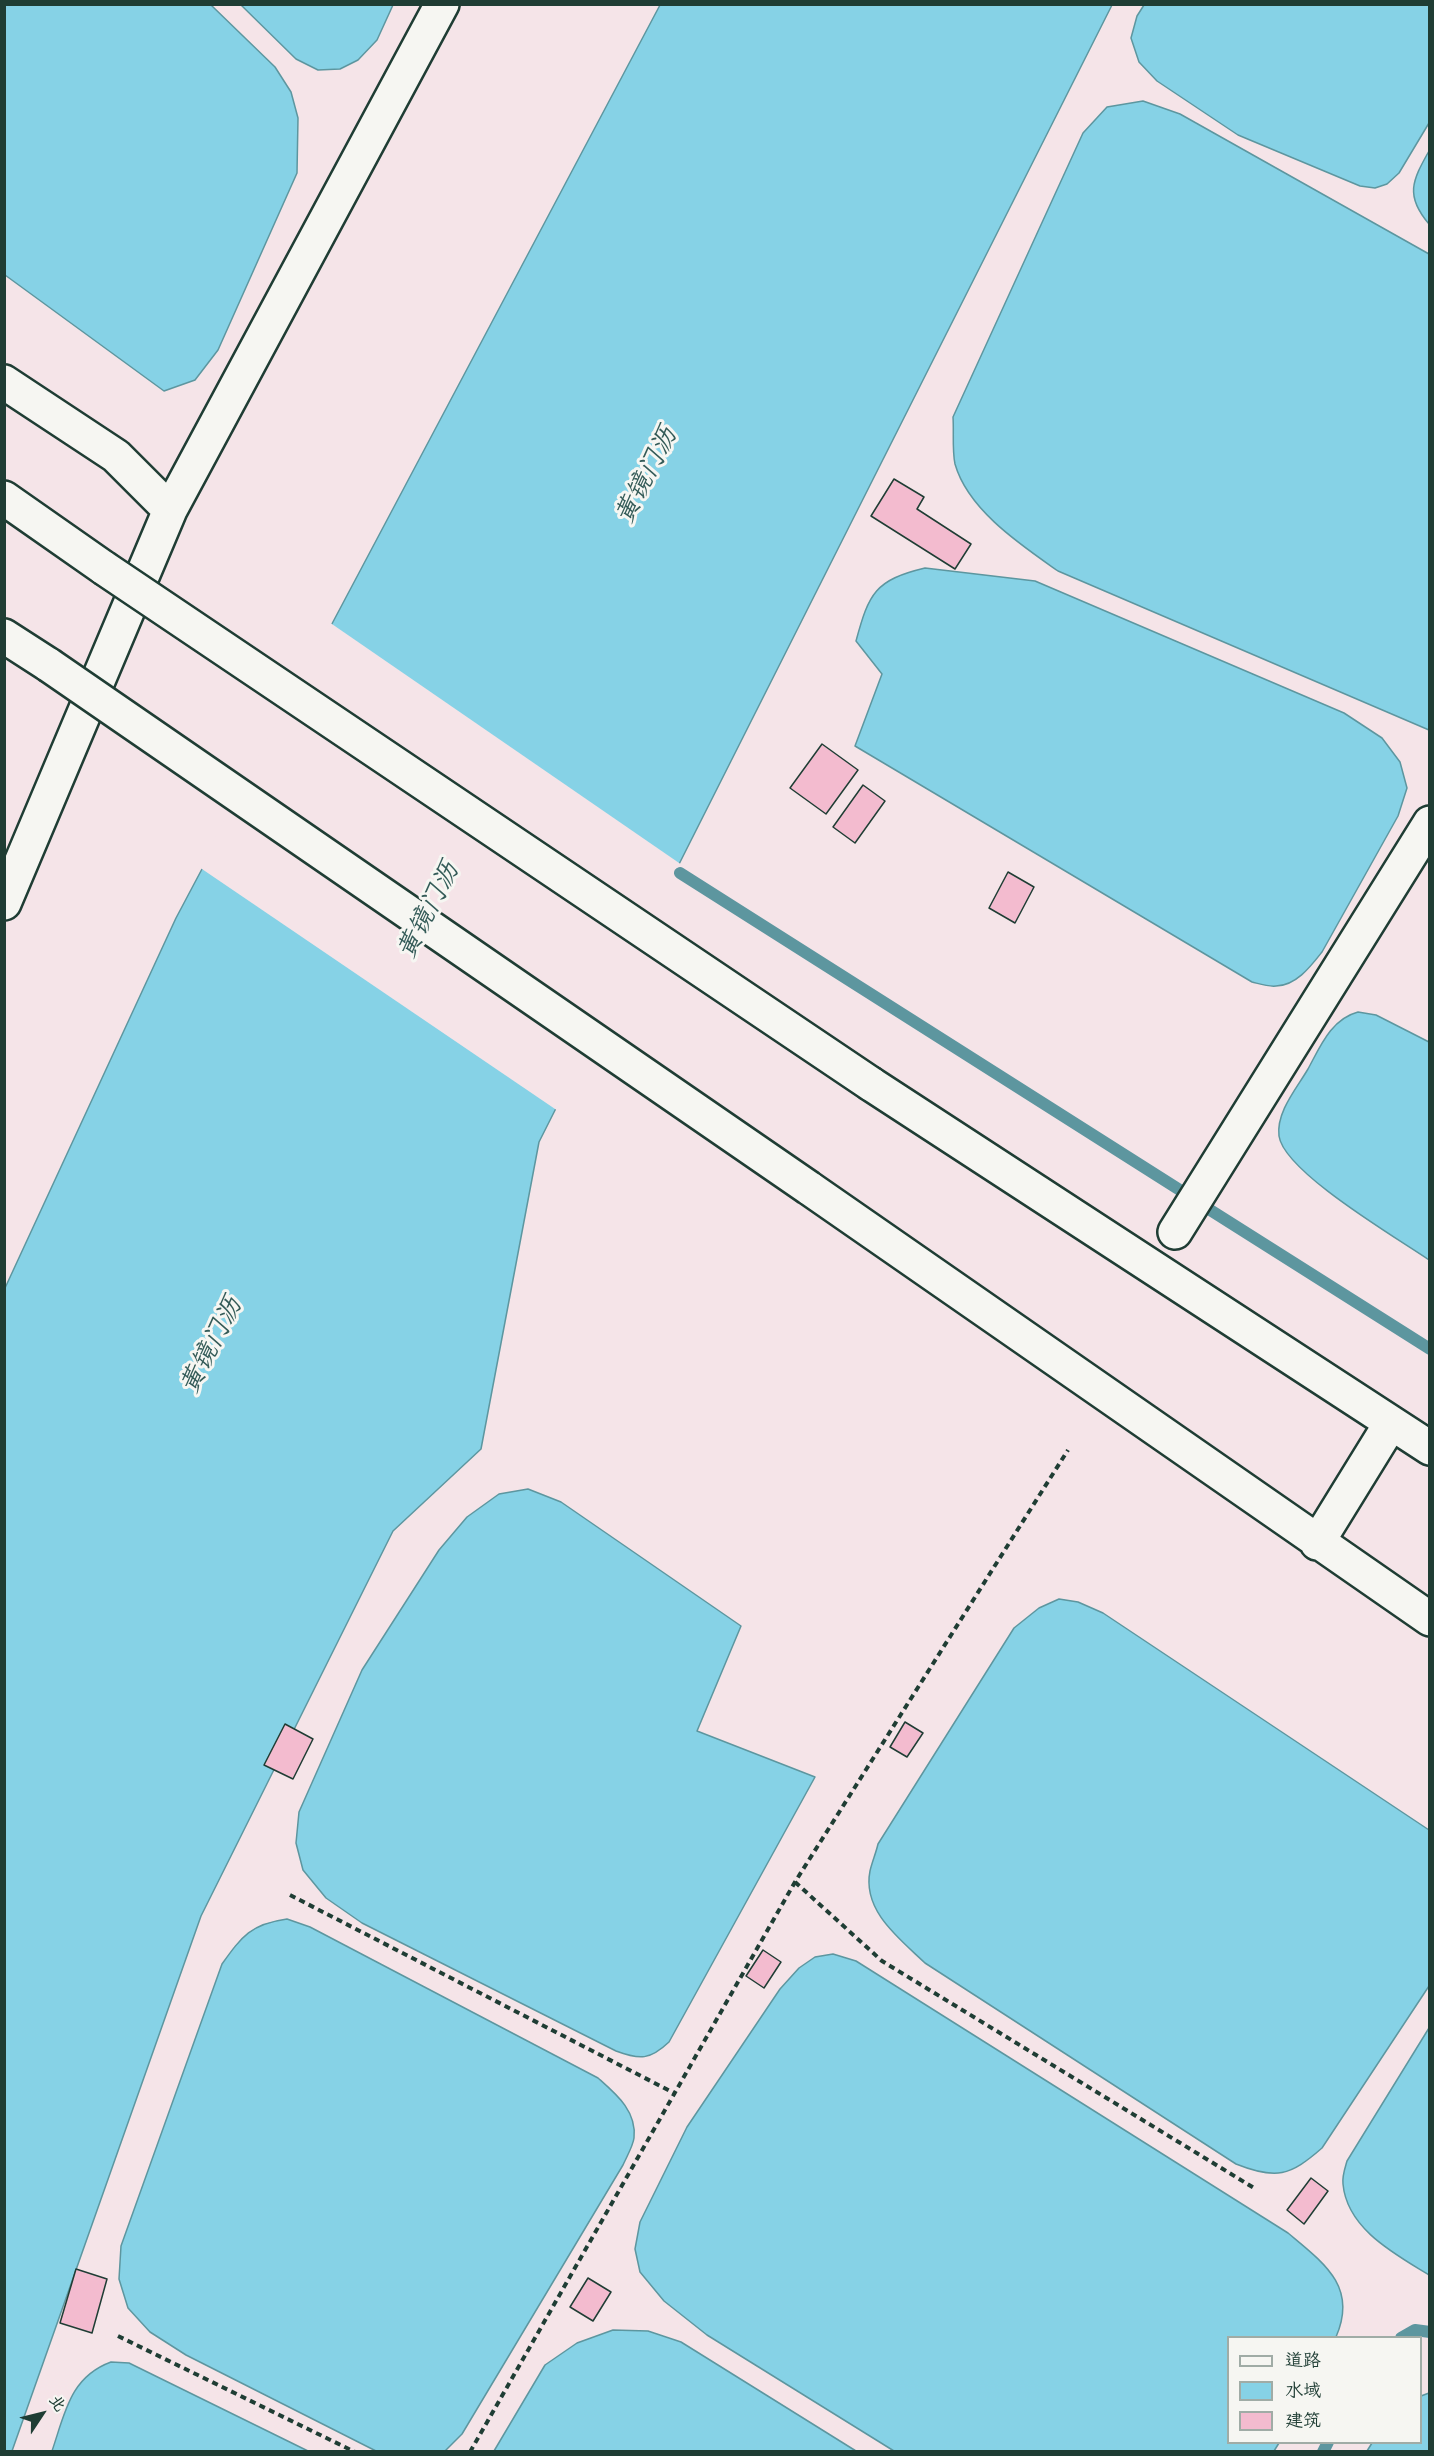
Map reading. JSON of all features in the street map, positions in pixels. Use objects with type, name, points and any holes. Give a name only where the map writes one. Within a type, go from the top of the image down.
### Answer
[{"type":"main road","points":[[4,903],[170,510],[442,4]]},
{"type":"main road","points":[[4,382],[116,456],[170,510]]},
{"type":"main road","points":[[4,498],[104,568],[871,1084],[1430,1448]]},
{"type":"main road","points":[[4,636],[50,665],[809,1188],[1317,1543],[1430,1619]]},
{"type":"main road","points":[[1174,1232],[1430,823]]},
{"type":"main road","points":[[1317,1543],[1391,1423]]},
{"type":"path","points":[[470,2451],[795,1882],[1068,1450]]},
{"type":"path","points":[[795,1882],[882,1961],[1254,2188]]},
{"type":"path","points":[[290,1894],[674,2093]]},
{"type":"path","points":[[118,2336],[355,2451]]},
{"type":"water","points":[[5,4],[211,5],[275,67],[291,92],[298,118],[297,173],[218,350],[195,380],[164,391],[5,275]]},
{"type":"water","points":[[241,5],[393,5],[377,40],[358,60],[340,69],[318,70],[296,59]]},
{"type":"water","name":"黄镜门沥","points":[[660,5],[1112,5],[539,1142],[481,1449],[393,1531],[201,1916],[12,2451],[5,2452],[5,1288],[176,918]]},
{"type":"water","points":[[1144,5],[1429,5],[1429,123],[1399,173],[1387,184],[1375,188],[1360,186],[1238,135],[1157,81],[1139,62],[1131,38],[1137,16]]},
{"type":"water","points":[[1143,101],[1180,114],[1429,254],[1429,730],[1058,571],[998,525],[971,496],[962,481],[954,459],[953,417],[1083,133],[1107,107]]},
{"type":"water","points":[[1429,151],[1430,224],[1421,214],[1414,197],[1415,180]]},
{"type":"water","points":[[925,568],[1035,581],[1344,713],[1382,738],[1400,762],[1407,788],[1398,816],[1322,952],[1302,974],[1283,985],[1270,986],[1252,982],[855,746],[882,674],[856,641],[865,611],[870,600],[885,584],[895,578]]},
{"type":"water","points":[[1358,1012],[1376,1015],[1429,1042],[1429,1260],[1369,1221],[1320,1185],[1286,1151],[1279,1136],[1284,1109],[1327,1035],[1340,1021]]},
{"type":"water","points":[[528,1489],[561,1502],[741,1626],[697,1731],[815,1777],[669,2042],[656,2052],[644,2057],[616,2051],[362,1923],[326,1898],[303,1870],[296,1843],[299,1812],[362,1670],[439,1550],[467,1517],[499,1494]]},
{"type":"water","points":[[1059,1599],[1078,1602],[1103,1613],[1429,1830],[1429,1986],[1322,2148],[1291,2170],[1262,2172],[1236,2164],[925,1963],[885,1923],[872,1899],[869,1885],[870,1871],[878,1844],[1014,1628],[1039,1608]]},
{"type":"water","points":[[287,1919],[310,1927],[598,2078],[624,2104],[632,2119],[633,2141],[623,2165],[462,2434],[445,2451],[376,2451],[186,2355],[150,2332],[128,2308],[119,2279],[121,2246],[222,1964],[248,1933],[264,1924]]},
{"type":"water","points":[[833,1954],[856,1961],[1288,2233],[1325,2266],[1340,2290],[1343,2304],[1342,2319],[1336,2336],[1227,2336],[1227,2444],[1278,2444],[1274,2451],[894,2451],[707,2335],[664,2301],[640,2272],[635,2249],[640,2222],[687,2127],[780,1989],[799,1968],[815,1957]]},
{"type":"water","points":[[1429,2028],[1429,2275],[1388,2249],[1363,2227],[1346,2200],[1343,2181],[1347,2161]]},
{"type":"water","points":[[613,2330],[648,2331],[681,2342],[856,2451],[494,2451],[545,2365],[577,2343]]},
{"type":"water","points":[[111,2362],[129,2363],[308,2451],[52,2451],[66,2410],[78,2387],[86,2377]]},
{"type":"water","points":[[1429,2393],[1429,2451],[1367,2451],[1371,2444],[1422,2444],[1422,2396]]},
{"type":"pier","points":[[329,622],[682,865],[558,1111],[199,867]]},
{"type":"building","points":[[894,479],[924,497],[917,509],[971,544],[955,569],[871,516]]},
{"type":"building","points":[[822,744],[858,770],[826,814],[790,788]]},
{"type":"building","points":[[863,785],[885,801],[855,843],[833,827]]},
{"type":"building","points":[[1008,872],[1034,887],[1015,923],[989,908]]},
{"type":"building","points":[[905,1722],[923,1733],[907,1757],[890,1747]]},
{"type":"building","points":[[285,1724],[313,1739],[293,1779],[264,1765]]},
{"type":"building","points":[[763,1950],[781,1962],[764,1988],[746,1976]]},
{"type":"building","points":[[1311,2178],[1328,2191],[1304,2224],[1287,2210]]},
{"type":"building","points":[[76,2269],[107,2279],[92,2333],[60,2323]]},
{"type":"building","points":[[588,2278],[611,2292],[593,2321],[570,2307]]},
{"type":"waterway","points":[[680,873],[1183,1192]]},
{"type":"waterway","points":[[1207,1208],[1430,1349]]},
{"type":"waterway","points":[[1404,2336],[1415,2330],[1430,2332]]},
{"type":"waterway","points":[[1323,2452],[1327,2444]]}]
